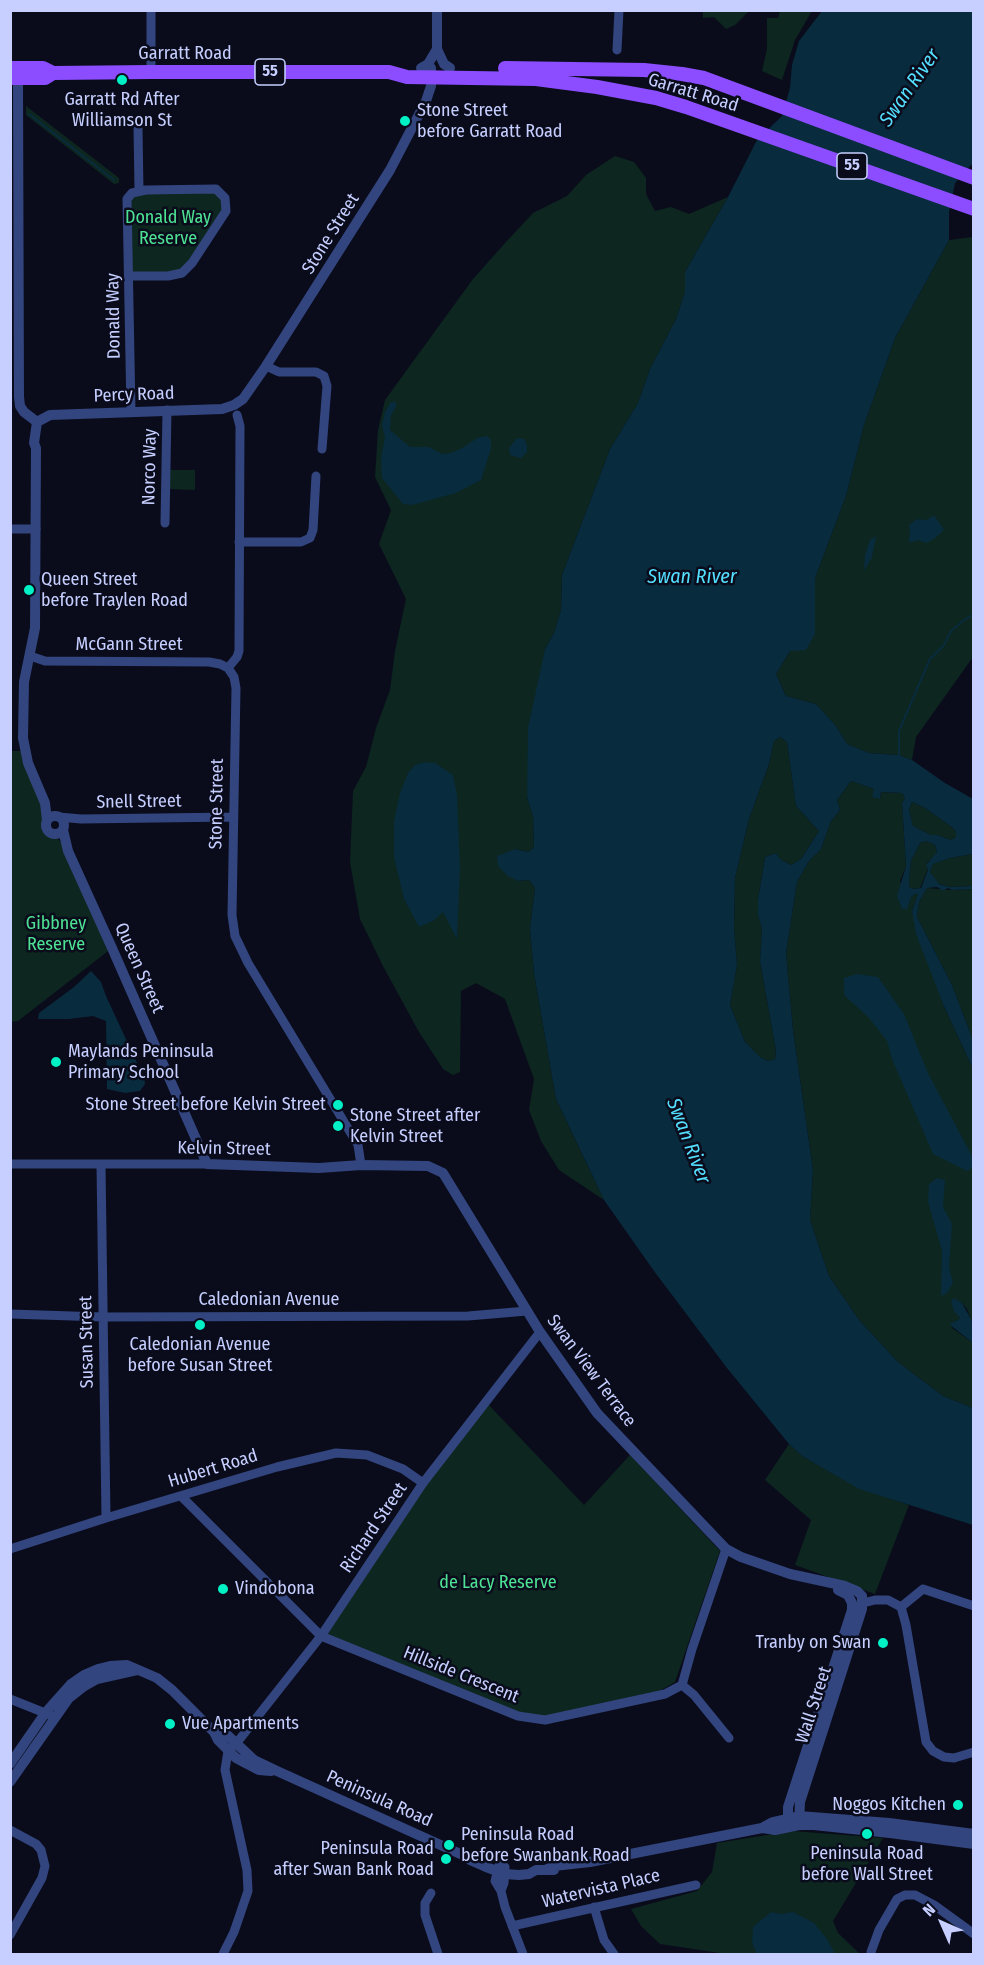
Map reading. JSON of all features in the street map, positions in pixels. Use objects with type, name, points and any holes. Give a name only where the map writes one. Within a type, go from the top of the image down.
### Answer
[{"type":"main road","name":"Garratt Road","points":[[13,75],[45,78],[53,73],[389,72],[407,76],[450,68],[644,70],[682,74],[704,78],[974,178]]},
{"type":"main road","name":"Garratt Road","points":[[428,71],[536,79],[656,98],[974,208]]},
{"type":"street","points":[[151,72],[152,10]]},
{"type":"street","points":[[437,10],[437,49],[444,64],[450,68]]},
{"type":"street","points":[[617,50],[619,10]]},
{"type":"street","points":[[428,71],[437,49]]},
{"type":"street","name":"Stone Street","points":[[236,410],[390,170],[426,100],[431,86],[428,71]]},
{"type":"street","points":[[13,75],[19,397],[39,421]]},
{"type":"street","points":[[130,276],[168,276],[182,273],[192,263],[225,211],[225,198],[216,189],[139,191],[138,128]]},
{"type":"street","name":"Donald Way","points":[[131,412],[128,199],[132,193],[139,191]]},
{"type":"street","points":[[266,366],[279,372],[316,372],[324,376],[327,386],[322,449]]},
{"type":"street","name":"Percy Road","points":[[39,421],[50,415],[167,410],[236,410]]},
{"type":"street","name":"Norco Way","points":[[165,524],[167,410]]},
{"type":"street","points":[[228,669],[239,651],[240,426],[236,410]]},
{"type":"street","name":"Queen Street","points":[[39,421],[39,444],[36,448],[35,628],[24,682],[23,738],[28,763],[207,1164]]},
{"type":"street","points":[[239,542],[302,542],[310,538],[313,530],[316,476]]},
{"type":"street","points":[[10,529],[36,529]]},
{"type":"street","name":"McGann Street","points":[[30,656],[45,661],[209,662],[220,664],[228,669]]},
{"type":"street","name":"Stone Street","points":[[228,669],[234,677],[236,688],[232,915],[235,936],[248,963],[358,1145],[361,1165]]},
{"type":"street","name":"Snell Street","points":[[57,824],[81,819],[233,817]]},
{"type":"street","name":"Kelvin Street","points":[[10,1164],[207,1164],[319,1168],[361,1165],[436,1168]]},
{"type":"street","name":"Susan Street","points":[[101,1165],[106,1518]]},
{"type":"street","name":"Swan View Terrace","points":[[436,1168],[447,1178],[540,1332],[597,1413],[726,1550],[741,1557],[825,1583],[845,1586],[857,1591],[858,1599]]},
{"type":"street","name":"Caledonian Avenue","points":[[10,1314],[103,1317],[468,1316],[527,1311]]},
{"type":"street","name":"Richard Street","points":[[223,1954],[234,1932],[248,1892],[247,1870],[226,1780],[233,1750],[321,1636],[423,1483],[540,1332]]},
{"type":"street","name":"Hubert Road","points":[[10,1549],[277,1467],[336,1453],[367,1455],[403,1469],[423,1483]]},
{"type":"street","name":"Hillside Crescent","points":[[181,1496],[321,1636],[518,1716],[545,1720],[665,1694],[682,1685]]},
{"type":"street","points":[[726,1550],[682,1685],[694,1695],[729,1738]]},
{"type":"street","points":[[901,1607],[923,1589],[974,1606]]},
{"type":"street","points":[[858,1599],[888,1600],[901,1607],[926,1742],[933,1751],[944,1757],[954,1758],[974,1752]]},
{"type":"street","name":"Wall Street","points":[[787,1823],[788,1807],[806,1766],[846,1644],[858,1599]]},
{"type":"street","name":"Peninsula Road","points":[[10,1764],[50,1715],[63,1706],[74,1688],[106,1676],[137,1670],[157,1678],[172,1689],[214,1732],[225,1733],[233,1750],[467,1857],[473,1856],[501,1869],[548,1869],[762,1827],[775,1830],[787,1823],[799,1821],[889,1823],[974,1844]]},
{"type":"street","points":[[10,1699],[50,1715]]},
{"type":"street","name":"Peninsula Road","points":[[10,1782],[50,1715]]},
{"type":"street","name":"Wall Street","points":[[799,1821],[806,1766]]},
{"type":"street","points":[[10,1830],[36,1844],[41,1850],[45,1866],[42,1878],[10,1935]]},
{"type":"street","name":"Peninsula Road","points":[[940,1835],[974,1833]]},
{"type":"street","points":[[501,1869],[504,1883],[501,1891],[523,1954]]},
{"type":"street","name":"Watervista Place","points":[[512,1926],[696,1885]]},
{"type":"street","points":[[431,1893],[425,1903],[425,1915],[438,1954]]},
{"type":"street","points":[[871,1952],[879,1930],[897,1899],[905,1895],[915,1895],[934,1905],[973,1932]]},
{"type":"street","points":[[594,1907],[604,1940],[614,1954]]},
{"type":"green space","points":[[703,10],[749,11],[735,25],[726,29],[714,17],[703,18]]},
{"type":"green space","points":[[780,11],[812,11],[795,40],[782,80],[762,71],[767,49],[767,18],[778,18]]},
{"type":"green space","points":[[26,106],[119,178],[119,183],[114,184],[26,115]]},
{"type":"green space","points":[[615,156],[634,162],[646,178],[646,194],[655,211],[671,207],[689,214],[728,197],[685,272],[685,292],[676,319],[650,369],[638,403],[610,449],[562,575],[561,610],[554,633],[545,649],[527,797],[533,817],[534,847],[529,852],[515,849],[518,881],[529,880],[535,888],[530,928],[534,974],[556,1099],[604,1200],[559,1170],[541,1141],[529,1110],[534,1079],[505,999],[476,983],[461,991],[460,1072],[453,1075],[443,1069],[419,1032],[360,919],[350,862],[353,791],[366,767],[376,728],[390,690],[395,651],[406,599],[379,544],[391,510],[375,477],[378,430],[385,400],[473,279],[533,213],[567,196],[586,175]]},
{"type":"green space","name":"Donald Way Reserve","points":[[216,189],[226,211],[192,263],[168,276],[132,279],[127,199],[132,193]]},
{"type":"green space","points":[[973,237],[973,657],[916,737],[912,760],[899,755],[869,753],[847,744],[836,726],[816,704],[786,696],[776,674],[790,651],[815,634],[815,578],[846,496],[864,425],[895,338],[949,240]]},
{"type":"green space","points":[[170,470],[195,470],[195,490],[170,489]]},
{"type":"green space","points":[[780,737],[787,742],[796,806],[819,831],[801,859],[791,865],[780,859],[776,853],[765,857],[758,900],[758,915],[762,929],[760,961],[776,1051],[775,1059],[768,1061],[760,1057],[745,1042],[730,1005],[737,965],[734,928],[735,878],[749,819],[769,764],[774,741]]},
{"type":"green space","name":"Gibbney Reserve","points":[[10,751],[25,751],[28,763],[52,816],[42,829],[54,834],[68,851],[112,948],[18,1021],[11,1022]]},
{"type":"green space","points":[[851,781],[874,789],[880,799],[881,792],[902,793],[905,798],[902,803],[906,866],[900,881],[909,904],[910,897],[918,894],[912,911],[943,1004],[973,1069],[973,1325],[967,1309],[954,1299],[960,1318],[951,1323],[952,1328],[973,1343],[973,1408],[943,1396],[898,1362],[859,1320],[829,1276],[810,1220],[813,1170],[793,1030],[786,953],[797,882],[809,861],[821,849],[831,821],[840,810],[837,800]]},
{"type":"green space","points":[[912,802],[925,808],[953,828],[956,837],[951,840],[931,835],[913,826],[909,810]]},
{"type":"green space","points":[[926,841],[935,845],[937,852],[927,863],[928,869],[920,888],[913,889],[909,887],[911,861],[920,843]]},
{"type":"green space","points":[[973,854],[973,886],[950,887],[934,880],[930,872],[932,864]]},
{"type":"green space","points":[[927,888],[973,889],[973,1040],[952,985],[917,917],[919,902]]},
{"type":"green space","name":"de Lacy Reserve","points":[[486,1402],[584,1505],[630,1455],[720,1551],[675,1682],[658,1692],[545,1718],[532,1718],[321,1636],[423,1483]]},
{"type":"green space","points":[[789,1444],[802,1456],[859,1488],[909,1505],[875,1594],[795,1565],[811,1520],[765,1480]]},
{"type":"green space","points":[[793,1831],[883,1838],[833,1921],[838,1933],[860,1954],[727,1954],[660,1944],[641,1926],[631,1909],[697,1891],[712,1872],[717,1843]]},
{"type":"water","name":"Swan River","points":[[822,11],[973,11],[973,163],[955,183],[949,212],[949,240],[895,338],[864,425],[846,496],[815,578],[815,634],[806,650],[790,651],[776,674],[786,696],[816,704],[836,726],[847,744],[869,753],[899,755],[912,760],[973,799],[973,854],[933,864],[930,872],[939,884],[950,887],[973,886],[973,889],[952,890],[948,888],[943,891],[937,887],[927,888],[919,902],[917,917],[952,985],[973,1040],[973,1069],[943,1004],[916,934],[912,911],[918,894],[911,897],[907,909],[902,909],[897,896],[906,866],[902,803],[905,798],[902,793],[881,792],[880,799],[872,797],[874,789],[851,781],[837,800],[840,810],[831,821],[821,849],[809,861],[797,882],[786,953],[793,1030],[813,1170],[810,1220],[829,1276],[859,1320],[898,1362],[943,1396],[973,1408],[973,1525],[859,1489],[802,1456],[789,1444],[727,1368],[654,1271],[604,1200],[556,1099],[534,974],[530,928],[535,888],[529,880],[518,881],[508,876],[498,866],[497,856],[515,849],[529,852],[534,847],[533,817],[527,797],[528,728],[545,649],[554,633],[561,610],[562,575],[610,449],[638,403],[650,369],[676,319],[685,292],[685,272],[728,197],[757,140],[782,116],[799,41]],"holes":[[[780,737],[787,742],[796,806],[819,831],[801,859],[791,865],[780,859],[776,853],[765,857],[758,900],[758,915],[762,929],[760,961],[776,1051],[775,1059],[768,1061],[760,1057],[745,1042],[730,1005],[737,965],[734,928],[735,878],[749,819],[769,764],[774,741]],[[912,802],[925,808],[953,828],[956,837],[951,840],[931,835],[913,826],[909,810]],[[926,841],[935,845],[937,852],[926,865],[928,870],[921,888],[913,889],[909,887],[911,861],[920,843]]]},
{"type":"water","points":[[391,402],[396,402],[396,407],[391,415],[390,430],[410,447],[429,447],[442,454],[451,453],[477,438],[487,436],[491,440],[491,449],[481,480],[456,493],[412,505],[403,504],[382,478],[381,458],[385,437],[382,425],[385,412]]},
{"type":"water","points":[[517,438],[524,439],[527,445],[527,452],[521,458],[510,455],[509,448]]},
{"type":"water","points":[[934,515],[944,530],[926,543],[918,540],[909,543],[909,525],[917,519],[927,520]]},
{"type":"water","points":[[876,536],[872,557],[864,571],[865,555],[870,540]]},
{"type":"water","points":[[425,762],[435,763],[453,775],[457,795],[460,868],[457,939],[443,912],[433,921],[419,927],[404,899],[394,857],[394,821],[400,793],[408,773],[415,765]]},
{"type":"water","points":[[91,971],[101,982],[144,1078],[145,1084],[140,1091],[125,1093],[107,1089],[106,1021],[93,1016],[38,1019],[39,1013]]},
{"type":"water","points":[[857,974],[878,977],[904,1014],[928,1073],[973,1158],[973,1167],[967,1171],[933,1154],[892,1059],[887,1041],[869,1018],[844,995],[844,978]]},
{"type":"water","points":[[937,1178],[945,1180],[943,1207],[952,1224],[949,1267],[953,1283],[947,1293],[941,1296],[942,1251],[928,1202],[929,1184]]},
{"type":"water","points":[[954,1298],[962,1303],[971,1319],[973,1343],[950,1325],[960,1318],[954,1311],[951,1301]]},
{"type":"water","points":[[771,1912],[781,1914],[793,1912],[814,1923],[835,1954],[757,1954],[752,1943],[753,1927]]},
{"type":"waterway","points":[[29,114],[114,180]]},
{"type":"waterway","points":[[899,755],[899,731],[930,659],[944,645],[951,631],[974,614]]},
{"type":"place","name":"Garratt Rd After Williamson St","points":[[122,80]]},
{"type":"place","name":"Stone Street before Garratt Road","points":[[405,121]]},
{"type":"place","name":"Queen Street before Traylen Road","points":[[29,590]]},
{"type":"place","name":"Maylands Peninsula Primary School","points":[[56,1062]]},
{"type":"place","name":"Stone Street before Kelvin Street","points":[[338,1105]]},
{"type":"place","name":"Stone Street after Kelvin Street","points":[[338,1126]]},
{"type":"place","name":"Caledonian Avenue before Susan Street","points":[[200,1325]]},
{"type":"place","name":"Vindobona","points":[[223,1589]]},
{"type":"place","name":"Tranby on Swan","points":[[883,1643]]},
{"type":"place","name":"Vue Apartments","points":[[170,1724]]},
{"type":"place","name":"Noggos Kitchen","points":[[958,1805]]},
{"type":"place","name":"Peninsula Road before Wall Street","points":[[867,1834]]},
{"type":"place","name":"Peninsula Road before Swanbank Road","points":[[449,1845]]},
{"type":"place","name":"Peninsula Road after Swan Bank Road","points":[[446,1859]]}]
